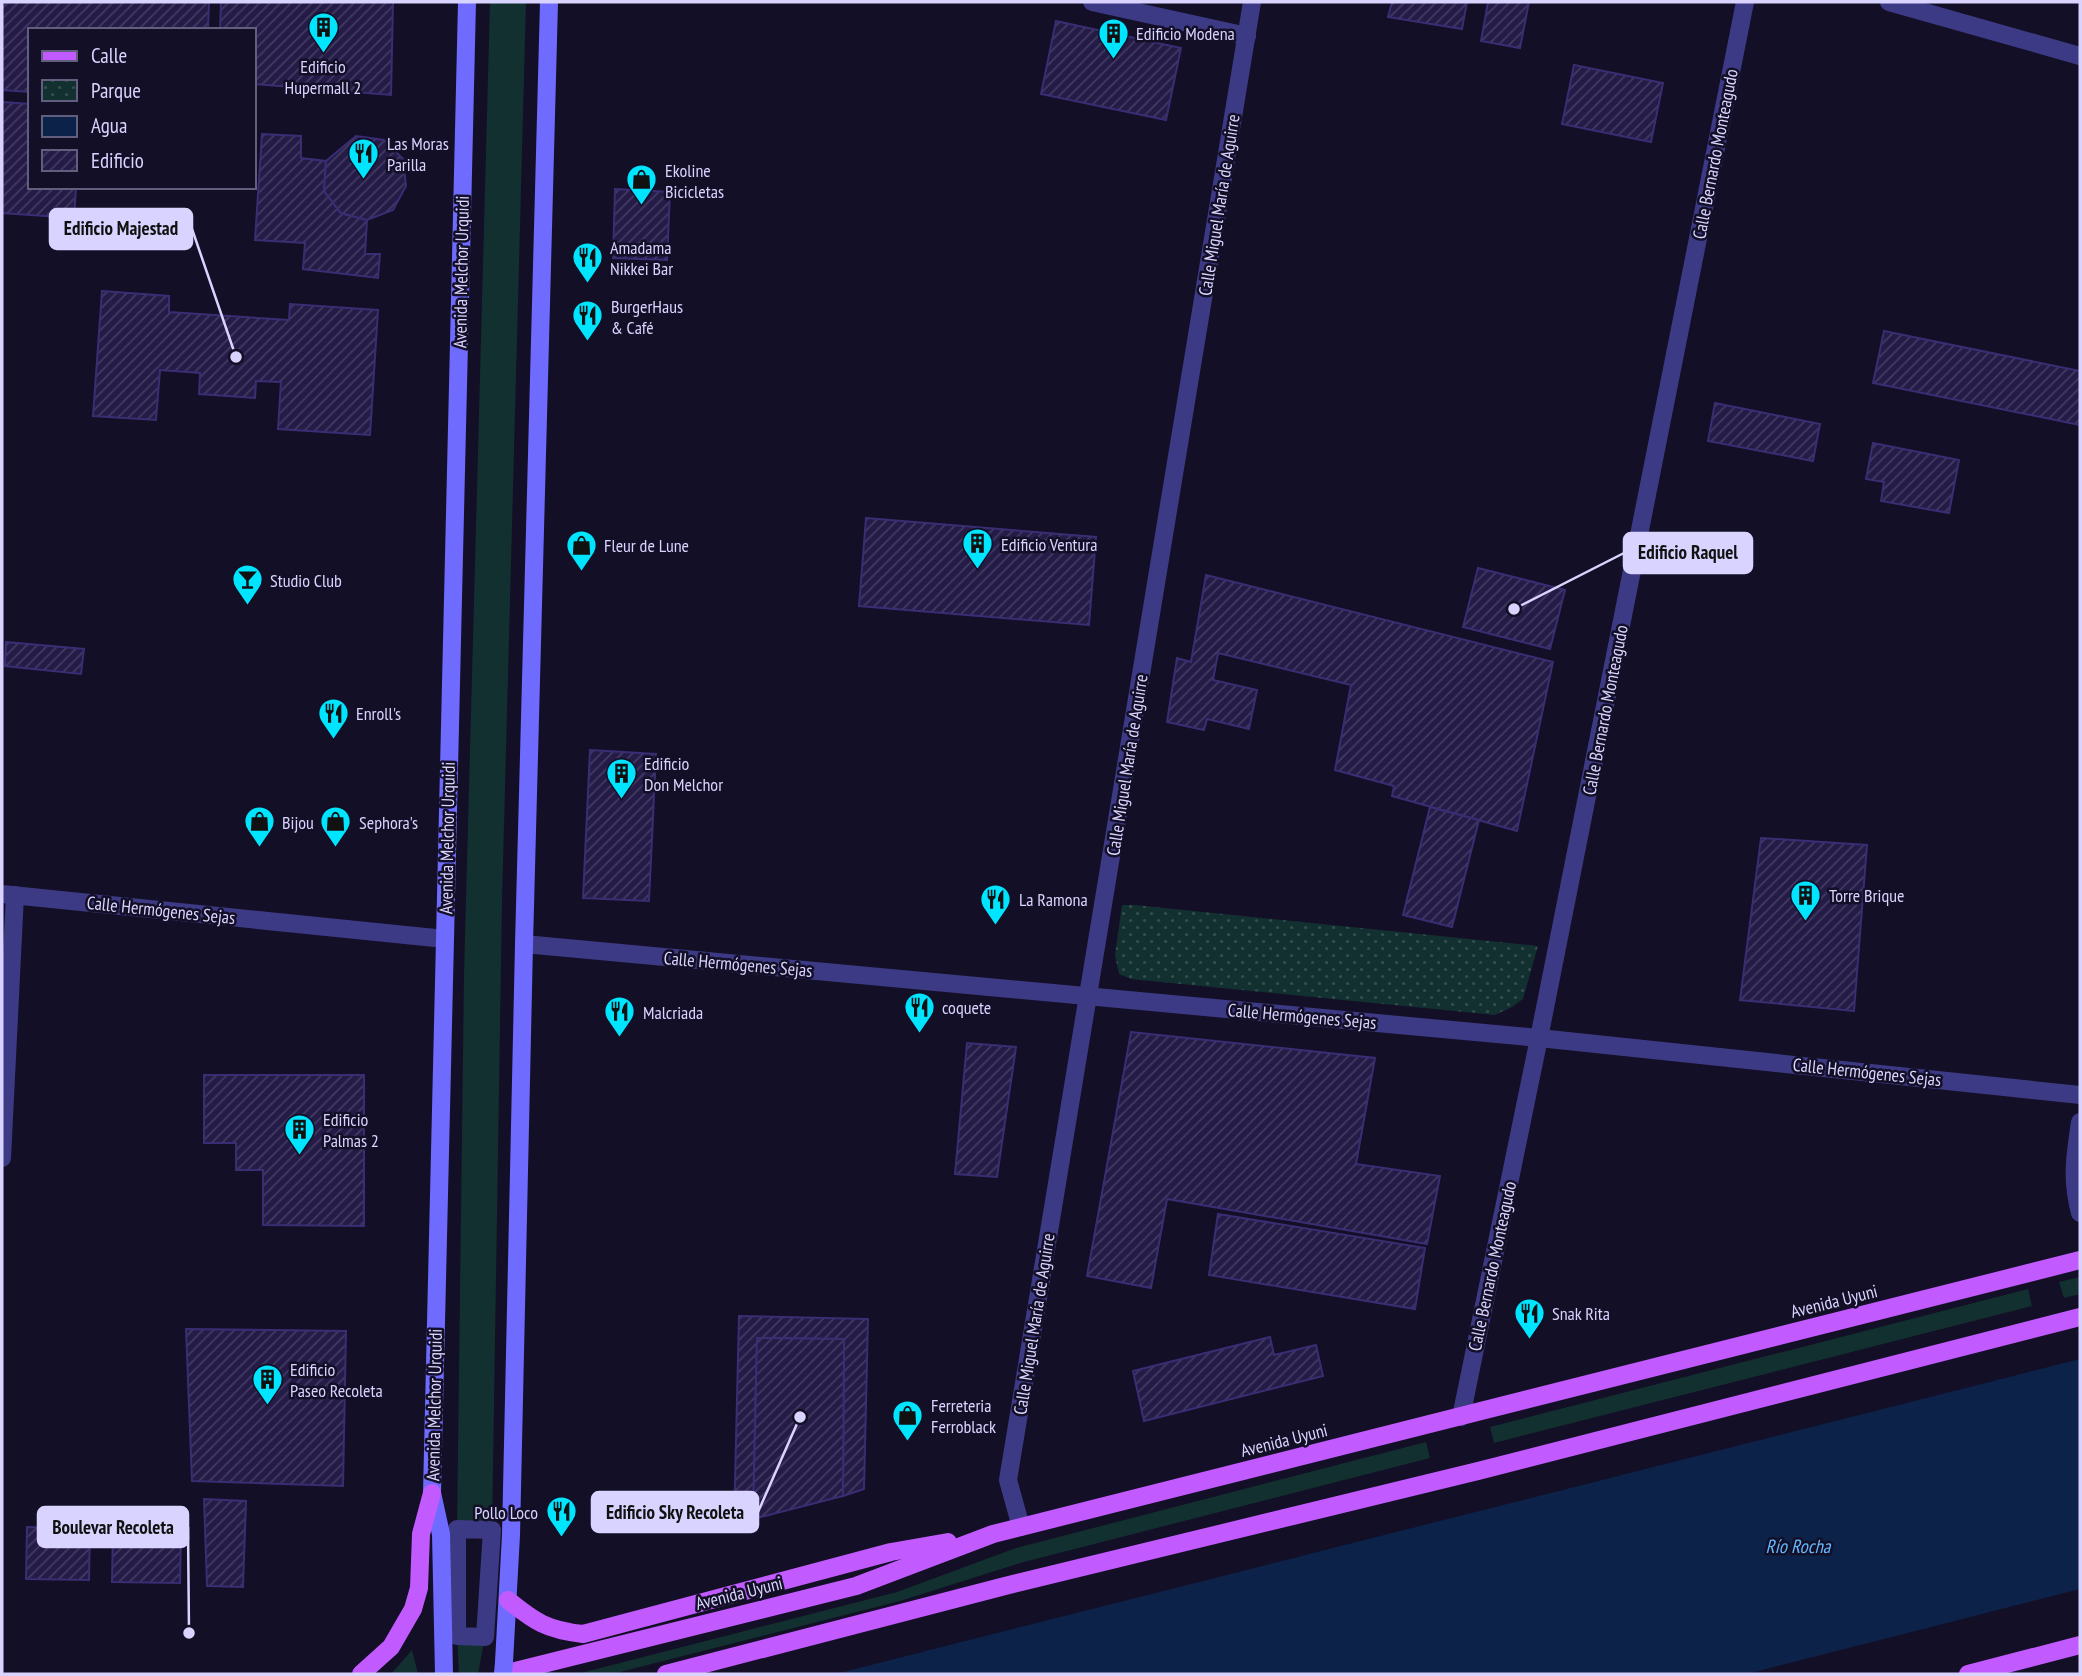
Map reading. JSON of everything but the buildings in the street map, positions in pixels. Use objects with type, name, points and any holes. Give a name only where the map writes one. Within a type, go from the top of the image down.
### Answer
[{"type":"main road","name":"Avenida Melchor Urquidi","points":[[444,1674],[441,1534],[432,1493],[467,2]]},
{"type":"main road","points":[[503,1670],[512,1507],[524,944],[550,2]]},
{"type":"main road","name":"Avenida Uyuni","points":[[503,1670],[856,1586],[993,1534],[2080,1260]]},
{"type":"main road","points":[[666,1674],[1005,1586],[1491,1467],[2080,1317]]},
{"type":"main road","points":[[361,1674],[391,1647],[413,1609],[419,1588],[421,1534],[432,1493]]},
{"type":"main road","points":[[508,1600],[550,1629],[583,1634],[891,1552],[993,1534]]},
{"type":"main road","points":[[1968,1674],[2080,1645]]},
{"type":"street","points":[[1092,2],[1247,36]]},
{"type":"street","name":"Calle Miguel María de Aguirre","points":[[1021,1527],[1008,1480],[1252,2]]},
{"type":"street","name":"Calle Bernardo Monteagudo","points":[[1461,1417],[1745,2]]},
{"type":"street","points":[[1889,2],[1921,6],[2080,56]]},
{"type":"street","name":"Calle Hermógenes Sejas","points":[[9,895],[445,939]]},
{"type":"street","points":[[2,1158],[9,895]]},
{"type":"street","name":"Calle Hermógenes Sejas","points":[[524,944],[1539,1038],[2080,1095]]},
{"type":"street","points":[[2080,1122],[2073,1168],[2080,1213]]},
{"type":"street","points":[[457,1529],[492,1530],[485,1637],[457,1636],[457,1529]]},
{"type":"green space","points":[[490,2],[526,2],[502,900],[492,1530],[457,1529],[464,974]]},
{"type":"green space","points":[[1122,905],[1538,946],[1523,999],[1495,1015],[1131,979],[1119,974],[1115,955]]},
{"type":"green space","points":[[2080,1277],[2080,1294],[2064,1298],[2059,1282]]},
{"type":"green space","points":[[2028,1289],[2032,1306],[1494,1443],[1490,1427]]},
{"type":"green space","points":[[1426,1442],[1430,1458],[1020,1563],[900,1601],[612,1674],[577,1674],[897,1592],[1016,1548]]},
{"type":"green space","points":[[457,1636],[485,1637],[478,1674],[459,1674]]},
{"type":"green space","points":[[412,1650],[418,1674],[391,1674]]},
{"type":"water","name":"Río Rocha","points":[[2080,1359],[2080,1589],[1747,1674],[835,1674]]},
{"type":"place","name":"Edificio Hupermall 2","points":[[323,55]]},
{"type":"place","name":"Edificio Modena","points":[[1113,60]]},
{"type":"place","name":"Las Moras Parilla","points":[[364,180]]},
{"type":"place","name":"Ekoline Bicicletas","points":[[642,207]]},
{"type":"place","name":"Amadama Nikkei Bar","points":[[587,284]]},
{"type":"place","name":"BurgerHaus & Café","points":[[588,343]]},
{"type":"place","name":"Edificio Majestad","points":[[236,357]]},
{"type":"place","name":"Edificio Ventura","points":[[978,571]]},
{"type":"place","name":"Fleur de Lune","points":[[581,572]]},
{"type":"place","name":"Studio Club","points":[[247,607]]},
{"type":"place","name":"Edificio Raquel","points":[[1514,609]]},
{"type":"place","name":"Enroll's","points":[[333,740]]},
{"type":"place","name":"Edificio Don Melchor","points":[[621,800]]},
{"type":"place","name":"Bijou","points":[[259,849]]},
{"type":"place","name":"Sephora's","points":[[336,849]]},
{"type":"place","name":"Torre Brique","points":[[1806,922]]},
{"type":"place","name":"La Ramona","points":[[996,926]]},
{"type":"place","name":"coquete","points":[[919,1034]]},
{"type":"place","name":"Malcriada","points":[[620,1039]]},
{"type":"place","name":"Edificio Palmas 2","points":[[300,1156]]},
{"type":"place","name":"Snak Rita","points":[[1529,1340]]},
{"type":"place","name":"Edificio Paseo Recoleta","points":[[267,1406]]},
{"type":"place","name":"Edificio Sky Recoleta","points":[[800,1417]]},
{"type":"place","name":"Ferreteria Ferroblack","points":[[908,1442]]},
{"type":"place","name":"Pollo Loco","points":[[561,1539]]},
{"type":"place","name":"Boulevar Recoleta","points":[[189,1633]]}]
